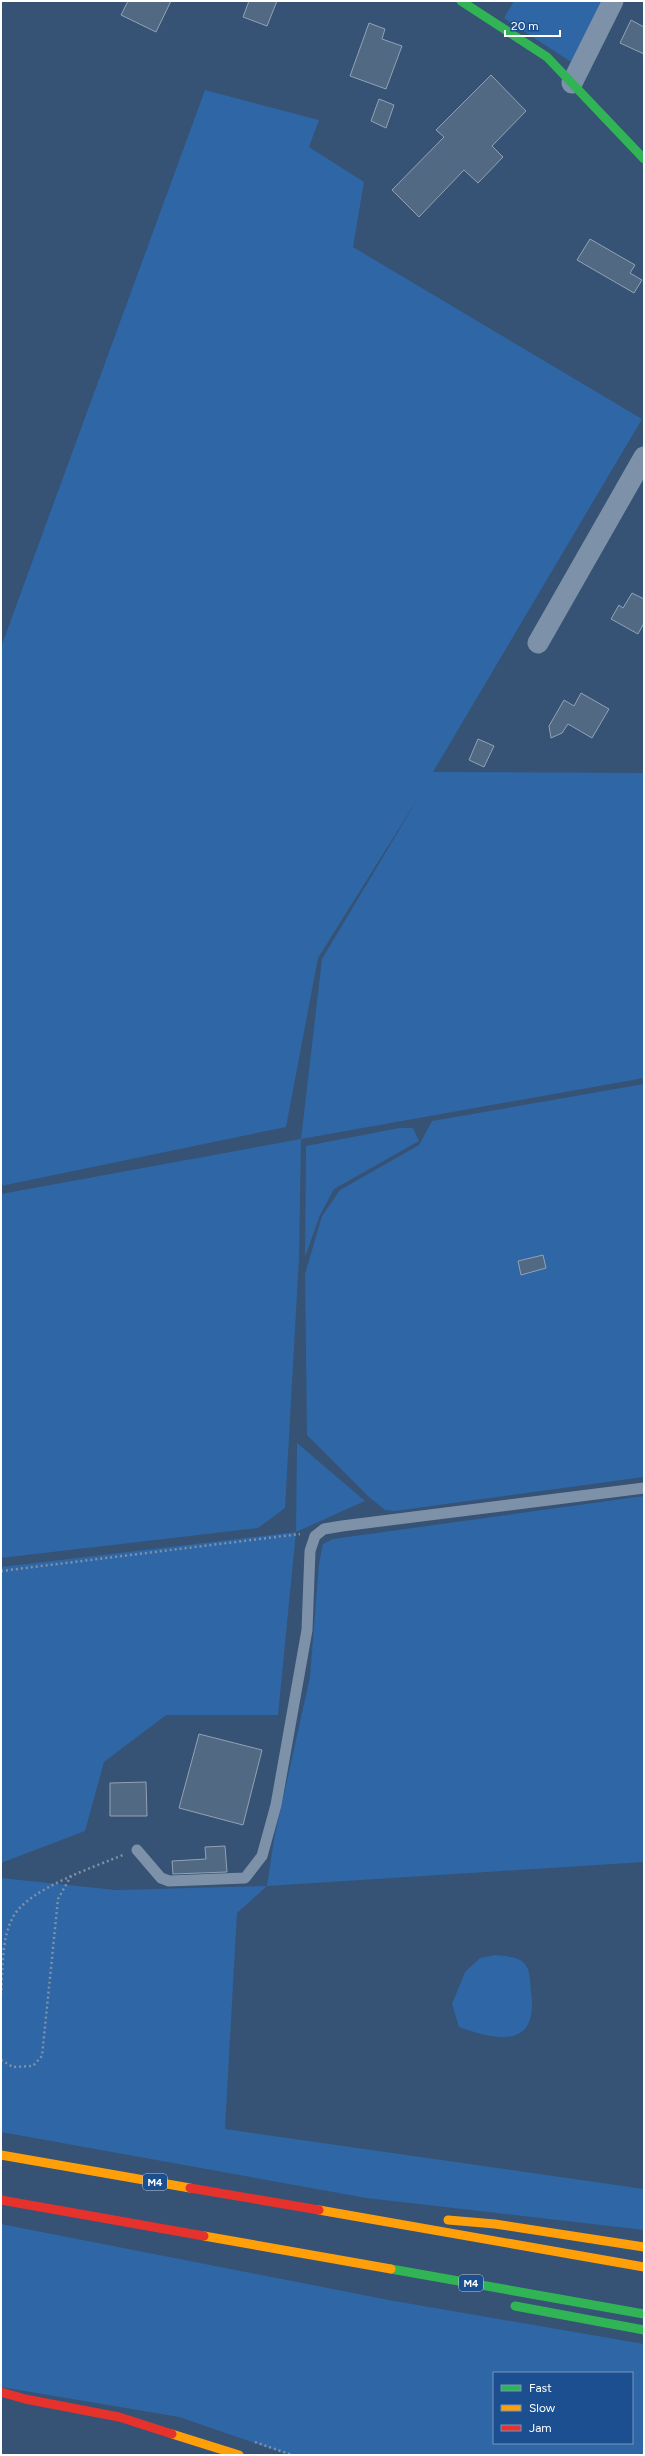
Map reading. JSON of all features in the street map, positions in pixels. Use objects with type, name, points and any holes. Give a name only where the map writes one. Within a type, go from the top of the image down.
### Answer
[{"type":"main road","points":[[461,1],[547,57],[644,159]]},
{"type":"main road","name":"M4","points":[[1,2155],[644,2267]]},
{"type":"main road","name":"M4","points":[[1,2200],[644,2314]]},
{"type":"main road","points":[[309,2209],[426,2218]]},
{"type":"main road","points":[[441,2220],[496,2224],[644,2247]]},
{"type":"main road","points":[[298,2253],[419,2284]]},
{"type":"main road","points":[[503,2304],[644,2330]]},
{"type":"main road","points":[[1,2392],[25,2399],[119,2418],[239,2455]]},
{"type":"main road","points":[[1,2400],[25,2399]]},
{"type":"street","points":[[572,83],[613,1]]},
{"type":"street","points":[[538,643],[644,457]]},
{"type":"lane","points":[[137,1850],[161,1878],[169,1881],[245,1878],[262,1856],[276,1805],[303,1658],[309,1604],[310,1551],[315,1536],[324,1529],[644,1488]]},
{"type":"path","points":[[1,1571],[289,1537],[324,1529]]},
{"type":"path","points":[[1,1995],[5,1945],[12,1918],[30,1898],[71,1876],[137,1850]]},
{"type":"path","points":[[1,2060],[14,2067],[33,2066],[42,2056],[58,1899],[71,1876]]},
{"type":"shaded area","points":[[514,1],[603,1],[571,62],[504,18]]},
{"type":"shaded area","points":[[205,90],[319,120],[309,147],[364,182],[353,247],[642,419],[433,772],[644,773],[644,1078],[301,1139],[322,959],[420,795],[318,958],[286,1127],[1,1186],[1,647]]},
{"type":"shaded area","points":[[644,1084],[644,1477],[395,1511],[385,1510],[369,1497],[307,1435],[305,1274],[322,1216],[340,1190],[419,1145],[432,1121]]},
{"type":"shaded area","points":[[399,1128],[413,1128],[419,1141],[334,1189],[320,1215],[305,1257],[306,1146]]},
{"type":"shaded area","points":[[301,1139],[299,1258],[285,1508],[258,1528],[1,1558],[1,1194]]},
{"type":"shaded area","points":[[297,1443],[365,1501],[296,1532]]},
{"type":"shaded area","points":[[644,1496],[644,1862],[267,1886],[274,1839],[310,1677],[319,1563],[323,1544],[333,1539]]},
{"type":"shaded area","points":[[296,1532],[278,1715],[166,1715],[104,1762],[85,1831],[1,1863],[1,1567]]},
{"type":"shaded area","points":[[1,1878],[116,1890],[267,1886],[237,1913],[225,2129],[644,2189],[644,2230],[366,2198],[1,2132]]},
{"type":"shaded area","points":[[495,1955],[518,1959],[524,1963],[529,1973],[532,2010],[528,2023],[522,2032],[512,2036],[501,2037],[487,2035],[459,2027],[452,2004],[465,1972],[480,1958]]},
{"type":"shaded area","points":[[1,2224],[389,2300],[644,2344],[644,2455],[289,2455],[179,2417],[1,2387]]},
{"type":"building","points":[[128,1],[171,1],[156,32],[121,15]]},
{"type":"building","points":[[249,1],[277,1],[267,26],[243,17]]},
{"type":"building","points":[[631,20],[644,27],[644,54],[620,43]]},
{"type":"building","points":[[369,23],[385,29],[382,39],[402,46],[386,89],[350,76]]},
{"type":"building","points":[[491,75],[526,111],[492,146],[503,157],[478,183],[464,170],[419,217],[392,190],[444,137],[436,130]]},
{"type":"building","points":[[379,99],[394,105],[386,128],[371,121]]},
{"type":"building","points":[[590,239],[635,265],[630,273],[642,280],[634,293],[577,260]]},
{"type":"building","points":[[632,593],[644,599],[644,623],[638,634],[611,619],[619,605],[623,608]]},
{"type":"building","points":[[581,693],[609,709],[592,738],[568,724],[562,733],[551,738],[549,726],[564,700],[574,706]]},
{"type":"building","points":[[478,739],[494,746],[484,767],[469,760]]},
{"type":"building","points":[[543,1255],[546,1268],[521,1275],[518,1261]]},
{"type":"building","points":[[199,1734],[262,1750],[243,1825],[179,1808]]},
{"type":"building","points":[[146,1782],[147,1816],[110,1816],[110,1783]]},
{"type":"building","points":[[225,1846],[227,1872],[173,1874],[172,1861],[206,1859],[205,1847]]},
{"type":"traffic: fast","points":[[461,1],[547,57],[644,159]]},
{"type":"traffic: fast","points":[[391,2269],[644,2314]]},
{"type":"traffic: fast","points":[[515,2306],[644,2330]]},
{"type":"traffic: slow","points":[[1,2155],[190,2188]]},
{"type":"traffic: slow","points":[[319,2210],[644,2267]]},
{"type":"traffic: slow","points":[[448,2220],[495,2224],[644,2247]]},
{"type":"traffic: slow","points":[[204,2236],[391,2269]]},
{"type":"traffic: slow","points":[[172,2434],[239,2455]]},
{"type":"traffic: jam","points":[[190,2188],[319,2210]]},
{"type":"traffic: jam","points":[[1,2200],[204,2236]]},
{"type":"traffic: jam","points":[[1,2392],[25,2399],[119,2417],[172,2434]]}]
